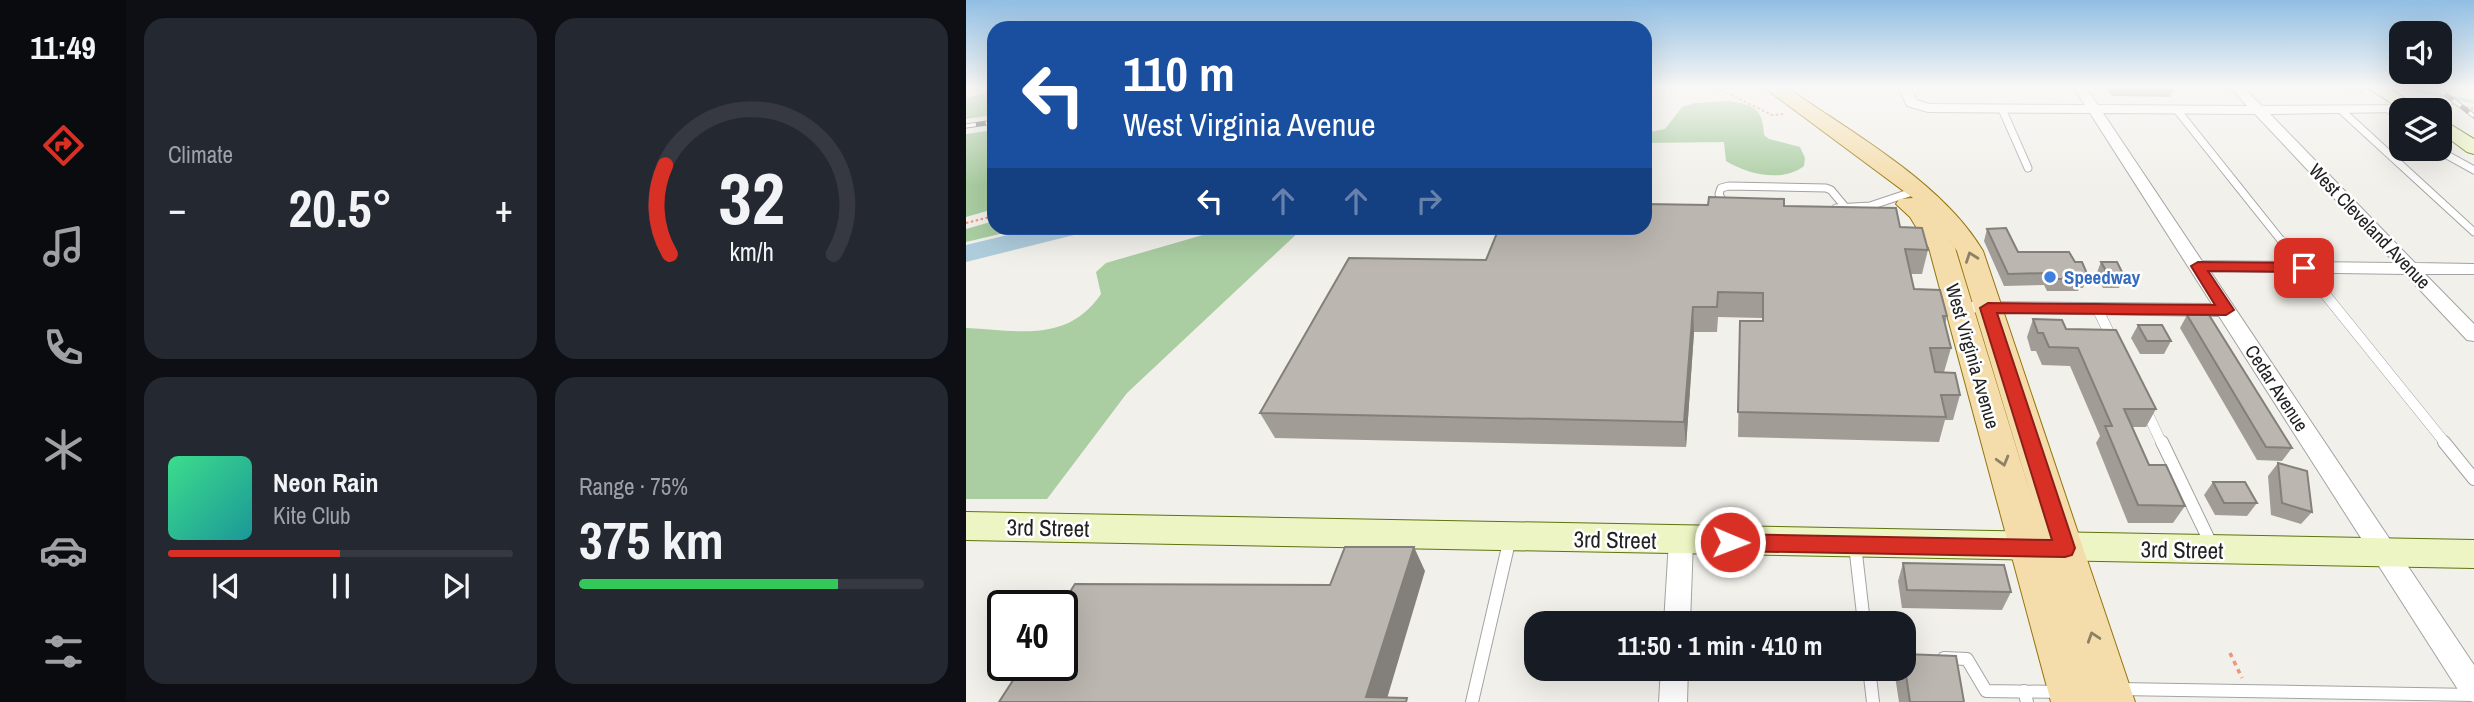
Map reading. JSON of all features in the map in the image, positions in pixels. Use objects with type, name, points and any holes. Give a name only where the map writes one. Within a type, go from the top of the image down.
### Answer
[{"type":"main road","name":"West Virginia Avenue","points":[[1803,121],[1909,194]]},
{"type":"main road","name":"West Virginia Avenue","points":[[1816,121],[1909,194],[1937,238],[1974,308],[2065,548],[2112,695]]},
{"type":"main road","name":"West Virginia Avenue","points":[[1974,308],[2028,547],[2070,697]]},
{"type":"street","name":"Cedar Avenue","points":[[2102,121],[2474,689]]},
{"type":"street","name":"West Cleveland Avenue","points":[[2268,121],[2474,335]]},
{"type":"street","points":[[2452,132],[2474,148]]},
{"type":"street","points":[[2198,266],[2474,269]]},
{"type":"street","points":[[1974,308],[2226,310]]},
{"type":"street","name":"3rd Street","points":[[966,526],[2474,554]]},
{"type":"street","points":[[1678,611],[1681,541]]},
{"type":"street","points":[[1673,702],[1674,681]]},
{"type":"lane","points":[[2008,121],[2028,168]]},
{"type":"lane","points":[[2186,121],[2474,479]]},
{"type":"lane","points":[[2353,121],[2474,232]]},
{"type":"lane","points":[[2452,158],[2474,170]]},
{"type":"lane","points":[[1740,208],[1726,208],[1720,201],[1721,188],[1826,188],[1831,190],[1846,208]]},
{"type":"lane","points":[[1819,208],[1870,206],[1909,194]]},
{"type":"lane","points":[[2098,310],[2121,358]]},
{"type":"lane","points":[[2139,394],[2214,551]]},
{"type":"lane","points":[[1472,702],[1511,537]]},
{"type":"lane","points":[[1855,544],[1863,611]]},
{"type":"lane","points":[[1929,658],[1967,659],[1986,691],[2025,696],[2070,697]]},
{"type":"lane","points":[[1871,681],[1873,702]]},
{"type":"lane","points":[[2112,695],[2474,695]]},
{"type":"path","points":[[966,223],[987,218]]},
{"type":"path","points":[[2230,653],[2250,697]]},
{"type":"green space","points":[[1671,121],[1762,121],[1764,135],[1769,139],[1800,147],[1805,158],[1804,166],[1786,174],[1754,173],[1726,161],[1724,142],[1652,143],[1652,132],[1665,129]]},
{"type":"green space","points":[[987,131],[987,211],[966,217],[966,134]]},
{"type":"green space","points":[[987,223],[987,235],[996,235],[966,242],[966,229]]},
{"type":"green space","points":[[1203,235],[1296,235],[1127,393],[1047,499],[966,499],[966,328],[1040,331],[1073,321],[1088,310],[1101,294],[1096,272],[1106,263]]},
{"type":"water","points":[[1008,235],[1074,235],[966,262],[966,245]]},
{"type":"building","points":[[1709,197],[1784,199],[1784,206],[1896,208],[1900,227],[1922,228],[1928,250],[1905,249],[1914,289],[1940,290],[1947,316],[1943,316],[1951,348],[1930,348],[1935,372],[1955,373],[1960,395],[1941,395],[1946,417],[1738,412],[1740,321],[1763,321],[1763,293],[1718,292],[1717,307],[1693,307],[1684,422],[1260,413],[1349,258],[1486,260],[1496,235],[1652,235],[1652,204],[1708,205]]},
{"type":"building","points":[[2006,228],[2018,252],[2069,252],[2075,262],[2082,262],[2088,276],[2082,276],[2083,279],[2051,279],[2048,273],[2008,274],[1987,229]]},
{"type":"building","points":[[2101,262],[2117,262],[2124,276],[2109,276]]},
{"type":"building","points":[[2187,315],[2209,315],[2292,448],[2266,447]]},
{"type":"building","points":[[2033,319],[2062,320],[2066,329],[2116,330],[2156,409],[2124,409],[2149,465],[2166,465],[2185,506],[2138,505],[2105,426],[2112,426],[2078,348],[2049,347],[2043,333],[2038,333]]},
{"type":"building","points":[[2138,325],[2162,325],[2171,341],[2147,341]]},
{"type":"building","points":[[2278,463],[2307,471],[2312,512],[2282,503]]},
{"type":"building","points":[[2213,482],[2245,482],[2257,503],[2224,503]]},
{"type":"building","points":[[1345,547],[1414,547],[1366,697],[1407,698],[1406,702],[999,702],[1013,681],[1078,681],[1078,590],[1071,590],[1075,584],[1330,585]]},
{"type":"building","points":[[1903,563],[2004,565],[2011,592],[1907,590]]},
{"type":"building","points":[[1916,654],[1956,656],[1964,702],[1910,702],[1907,681],[1916,681]]},
{"type":"railway","points":[[966,126],[987,123]]},
{"type":"place","name":"Speedway","points":[[2050,277]]},
{"type":"route","points":[[1730,542],[2065,548],[1988,308],[2226,310],[2198,266],[2304,268]]}]
